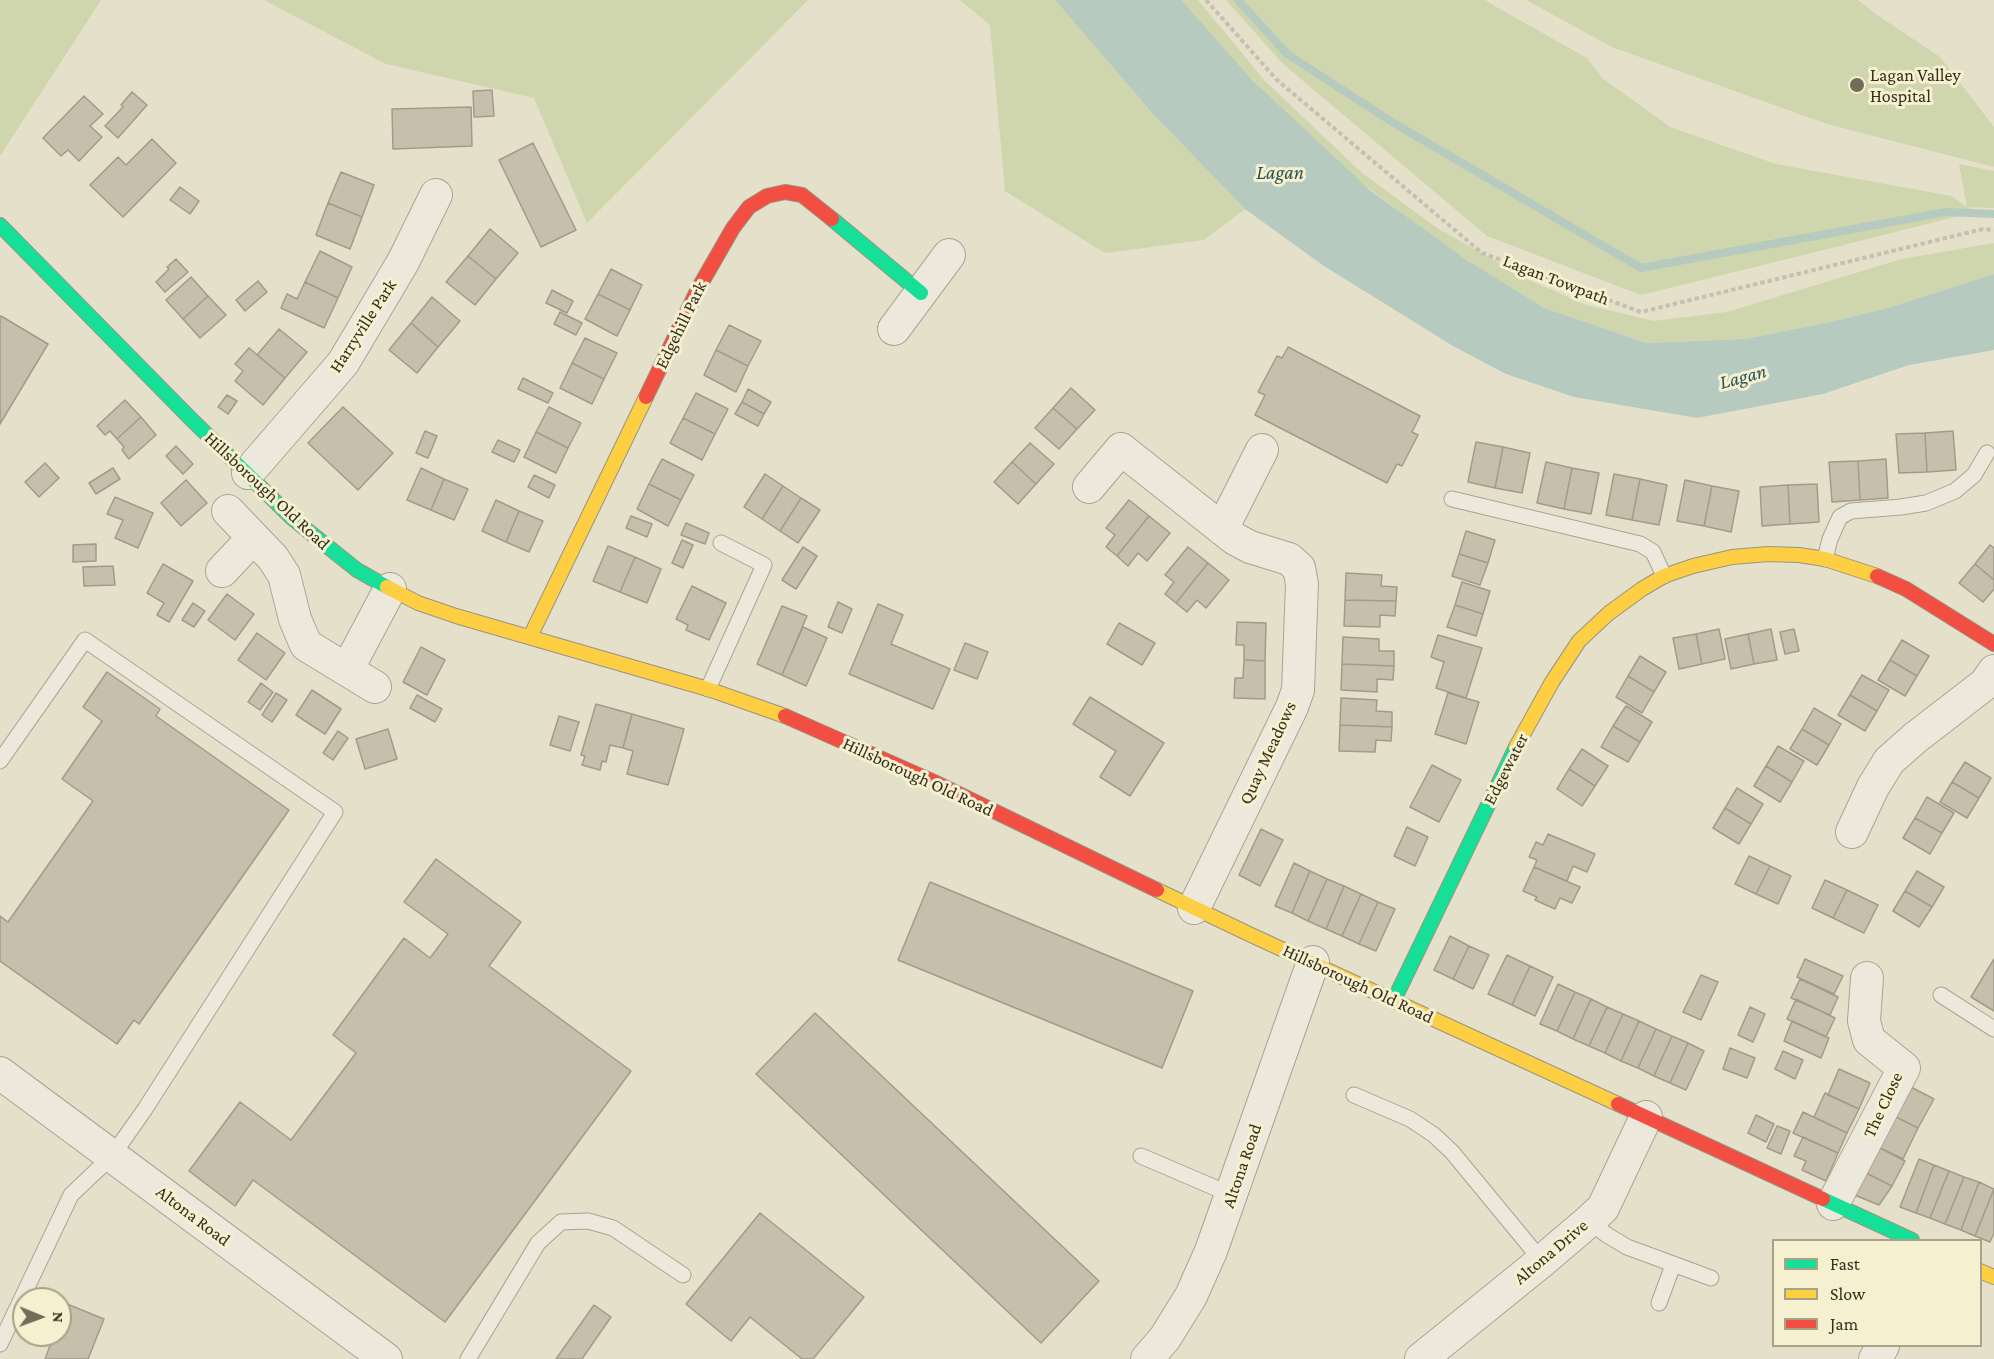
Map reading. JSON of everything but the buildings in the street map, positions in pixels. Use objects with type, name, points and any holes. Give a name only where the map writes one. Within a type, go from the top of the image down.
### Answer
[{"type":"street","name":"Edgehill Park","points":[[530,637],[698,289],[727,237],[749,207],[767,196],[785,192],[802,195],[921,292]]},
{"type":"street","name":"Harryville Park","points":[[248,473],[343,363],[403,262],[436,195]]},
{"type":"street","name":"Hillsborough Old Road","points":[[0,225],[292,518],[357,570],[390,589],[418,603],[456,616],[708,688],[770,710],[921,776],[1194,908],[1910,1239]]},
{"type":"street","points":[[894,329],[949,255]]},
{"type":"street","name":"Quay Meadows","points":[[1089,487],[1121,449],[1222,529],[1250,547],[1289,559],[1299,568],[1302,584],[1298,690],[1292,707],[1194,908]]},
{"type":"street","points":[[1222,529],[1262,450]]},
{"type":"street","points":[[228,511],[273,558],[284,575],[306,645],[375,687]]},
{"type":"street","points":[[222,571],[253,537]]},
{"type":"street","name":"Edgewater","points":[[1394,1000],[1509,761],[1551,682],[1579,641],[1609,613],[1642,589],[1664,576],[1693,566],[1732,557],[1768,554],[1825,559],[1866,571],[1906,590],[1994,644]]},
{"type":"street","points":[[347,670],[390,589]]},
{"type":"street","points":[[1852,832],[1873,787],[1889,761],[1914,738],[1985,684],[1994,671]]},
{"type":"street","name":"Altona Road","points":[[1148,1359],[1165,1338],[1191,1296],[1211,1251],[1313,962]]},
{"type":"street","name":"The Close","points":[[1833,1204],[1904,1068],[1869,1040],[1864,1020],[1867,978]]},
{"type":"street","name":"Altona Road","points":[[0,1073],[386,1359]]},
{"type":"street","name":"Altona Drive","points":[[1421,1359],[1542,1261],[1603,1208],[1646,1118]]},
{"type":"street","points":[[1175,1359],[1211,1251]]},
{"type":"lane","points":[[1825,559],[1830,539],[1840,517],[1851,511],[1926,503],[1955,491],[1974,475],[1987,453]]},
{"type":"lane","points":[[1452,499],[1640,543],[1653,552],[1664,576]]},
{"type":"lane","points":[[708,688],[764,565],[722,543]]},
{"type":"lane","points":[[0,761],[85,640],[334,812],[145,1109],[112,1156],[71,1195],[0,1344]]},
{"type":"lane","points":[[1941,995],[1994,1029]]},
{"type":"lane","points":[[1354,1095],[1410,1119],[1434,1135],[1452,1152],[1542,1261]]},
{"type":"lane","points":[[1140,1156],[1232,1195]]},
{"type":"lane","points":[[468,1359],[538,1244],[561,1222],[588,1221],[613,1228],[682,1275]]},
{"type":"lane","points":[[1589,1221],[1627,1248],[1712,1278]]},
{"type":"lane","points":[[1659,1304],[1673,1265]]},
{"type":"path","name":"Lagan Towpath","points":[[1206,0],[1277,80],[1482,253],[1641,312],[1983,229],[1994,230]]},
{"type":"green space","points":[[0,0],[101,0],[0,156]]},
{"type":"green space","points":[[264,0],[808,0],[587,223],[534,98],[386,64]]},
{"type":"green space","points":[[960,0],[1055,0],[1154,115],[1245,209],[1204,240],[1105,253],[1005,191],[990,25]]},
{"type":"green space","points":[[1179,0],[1198,0],[1264,80],[1362,173],[1437,228],[1527,279],[1586,305],[1654,321],[1727,312],[1902,259],[1994,243],[1994,274],[1891,307],[1745,339],[1646,343],[1537,305],[1441,243],[1324,154],[1211,37]]},
{"type":"green space","points":[[1226,0],[1484,0],[1587,58],[1602,78],[1670,127],[1776,164],[1951,196],[1967,207],[1959,164],[1994,171],[1994,208],[1969,207],[1974,212],[1641,295],[1487,236],[1282,63]]},
{"type":"green space","name":"Lagan Valley Hospital","points":[[1526,0],[1858,0],[1940,57],[1994,127],[1994,167],[1827,124],[1612,47]]},
{"type":"water","name":"Lagan","points":[[1055,0],[1181,0],[1253,81],[1371,191],[1464,258],[1542,307],[1646,343],[1745,339],[1891,307],[1994,274],[1994,350],[1909,365],[1823,394],[1697,418],[1574,397],[1506,374],[1453,346],[1324,266],[1245,209],[1154,115]]},
{"type":"waterway","points":[[1238,0],[1287,54],[1392,122],[1641,268],[1946,212],[1994,214]]},
{"type":"traffic: fast","points":[[832,219],[921,293]]},
{"type":"traffic: fast","points":[[0,225],[292,518],[357,570],[387,587]]},
{"type":"traffic: fast","points":[[1394,1000],[1516,747]]},
{"type":"traffic: fast","points":[[1823,1199],[1910,1239]]},
{"type":"traffic: slow","points":[[530,637],[646,397]]},
{"type":"traffic: slow","points":[[1516,747],[1552,682],[1579,641],[1609,613],[1664,576],[1693,566],[1732,557],[1768,554],[1825,559],[1877,576]]},
{"type":"traffic: slow","points":[[387,587],[418,603],[456,616],[708,689],[785,716]]},
{"type":"traffic: slow","points":[[1157,890],[1618,1104]]},
{"type":"traffic: slow","points":[[1982,1272],[1994,1277]]},
{"type":"traffic: jam","points":[[646,397],[698,289],[733,228],[749,207],[767,196],[785,192],[802,195],[832,219]]},
{"type":"traffic: jam","points":[[1877,576],[1906,589],[1994,644]]},
{"type":"traffic: jam","points":[[785,716],[932,781],[1157,890]]},
{"type":"traffic: jam","points":[[1618,1104],[1823,1199]]},
{"type":"place","name":"Lagan Valley Hospital","points":[[1857,85]]}]
